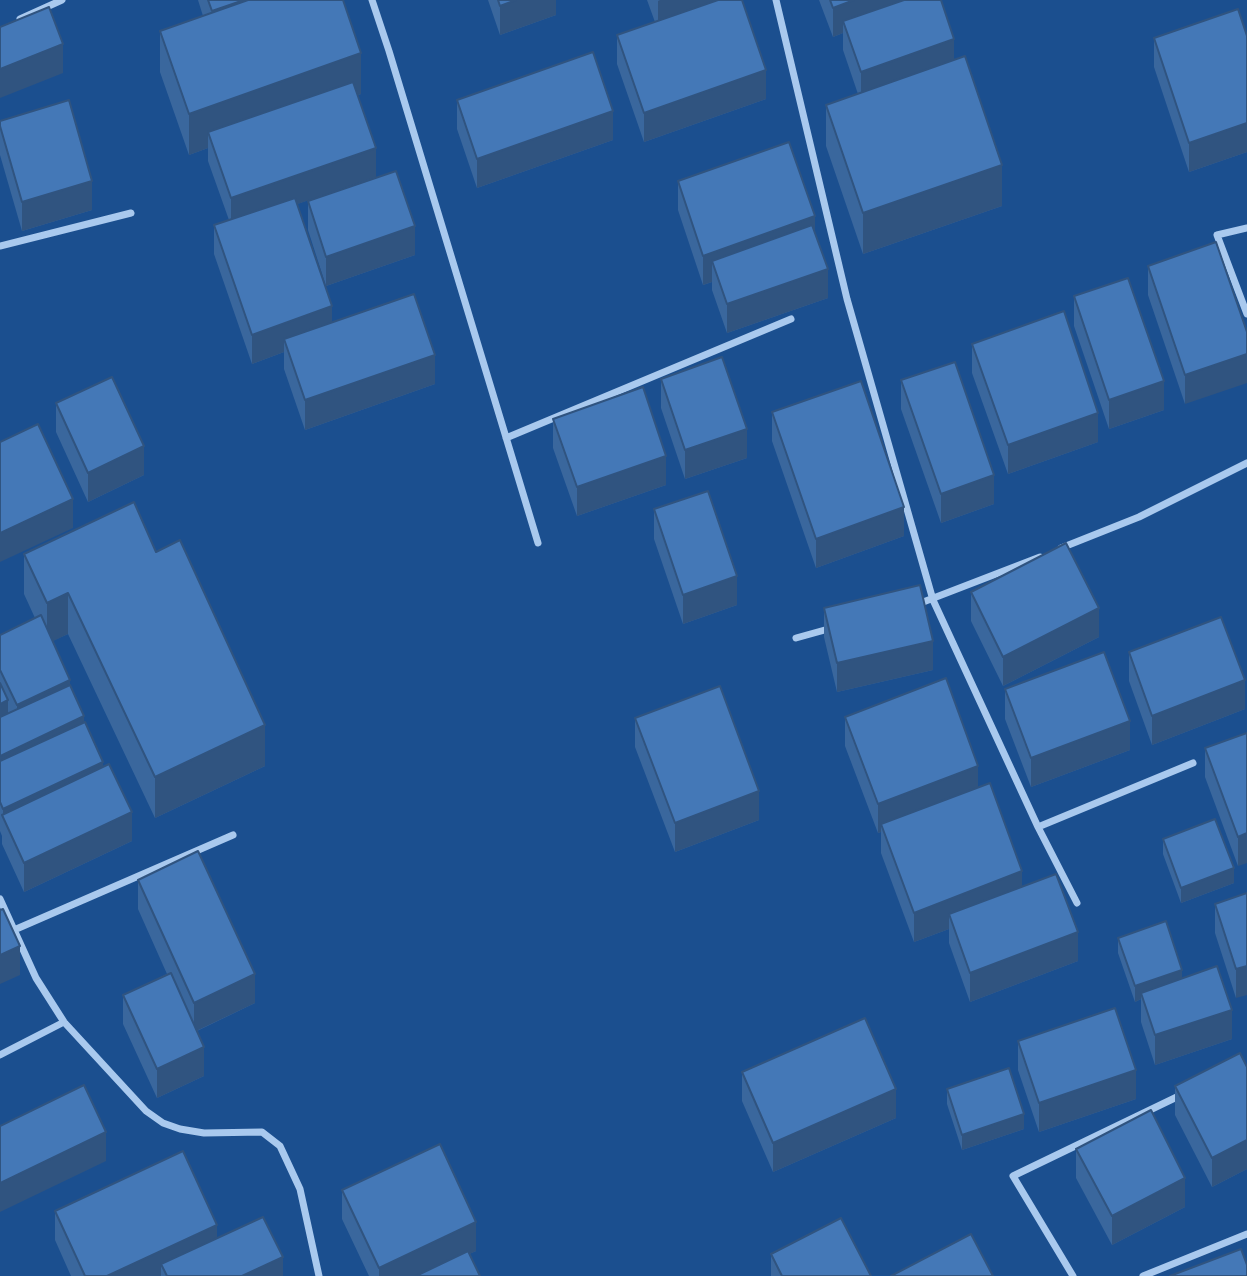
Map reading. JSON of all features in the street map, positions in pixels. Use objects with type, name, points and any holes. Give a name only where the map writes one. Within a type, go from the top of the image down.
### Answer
[{"type":"street","points":[[12,23],[62,0]]},
{"type":"street","points":[[372,0],[394,64],[538,543]]},
{"type":"street","points":[[776,0],[847,299],[933,600],[1038,827],[1077,903]]},
{"type":"street","points":[[0,246],[131,213]]},
{"type":"street","points":[[1247,228],[1217,235],[1247,314]]},
{"type":"street","points":[[506,438],[791,318]]},
{"type":"street","points":[[908,607],[933,600],[1139,517],[1247,463]]},
{"type":"street","points":[[796,638],[846,624]]},
{"type":"street","points":[[1038,827],[1193,763]]},
{"type":"street","points":[[14,930],[233,835]]},
{"type":"street","points":[[0,899],[36,978],[64,1022],[146,1111],[163,1123],[180,1129],[204,1133],[262,1132],[280,1146],[300,1189],[319,1276]]},
{"type":"street","points":[[0,1055],[64,1022]]},
{"type":"street","points":[[1073,1276],[1013,1176],[1190,1090]]},
{"type":"street","points":[[1143,1276],[1247,1234]]},
{"type":"building","points":[[208,0],[244,0],[212,11]]},
{"type":"building","points":[[248,0],[343,0],[361,53],[189,114],[160,31]]},
{"type":"building","points":[[498,0],[516,0],[500,6]]},
{"type":"building","points":[[718,0],[742,0],[766,70],[644,113],[617,35]]},
{"type":"building","points":[[830,0],[854,0],[833,8]]},
{"type":"building","points":[[904,0],[941,0],[954,39],[861,72],[843,21]]},
{"type":"building","points":[[49,7],[63,44],[0,69],[0,27]]},
{"type":"building","points":[[1238,9],[1247,36],[1247,123],[1189,143],[1154,38]]},
{"type":"building","points":[[593,52],[613,111],[477,159],[457,100]]},
{"type":"building","points":[[965,56],[1002,165],[863,213],[826,105]]},
{"type":"building","points":[[353,82],[376,148],[231,198],[208,132]]},
{"type":"building","points":[[69,100],[92,181],[22,202],[0,121]]},
{"type":"building","points":[[789,142],[815,216],[703,256],[678,181]]},
{"type":"building","points":[[396,171],[415,226],[326,257],[308,201]]},
{"type":"building","points":[[295,198],[332,306],[252,335],[214,225]]},
{"type":"building","points":[[812,225],[828,269],[727,304],[712,261]]},
{"type":"building","points":[[1216,242],[1247,332],[1247,354],[1185,375],[1148,266]]},
{"type":"building","points":[[1128,278],[1164,381],[1109,400],[1074,296]]},
{"type":"building","points":[[414,294],[435,355],[305,400],[284,339]]},
{"type":"building","points":[[1064,311],[1098,413],[1008,445],[972,344]]},
{"type":"building","points":[[722,357],[747,429],[685,450],[661,379]]},
{"type":"building","points":[[955,362],[994,475],[941,494],[901,380]]},
{"type":"building","points":[[112,377],[144,446],[88,473],[56,403]]},
{"type":"building","points":[[861,381],[904,507],[816,539],[772,412]]},
{"type":"building","points":[[643,387],[666,456],[577,487],[553,419]]},
{"type":"building","points":[[38,424],[73,499],[0,533],[0,442]]},
{"type":"building","points":[[708,491],[737,576],[683,595],[654,509]]},
{"type":"building","points":[[134,502],[156,552],[180,540],[265,725],[155,777],[68,593],[47,603],[24,554]]},
{"type":"building","points":[[1066,543],[1099,608],[1003,657],[971,592]]},
{"type":"building","points":[[920,585],[933,641],[837,663],[824,608]]},
{"type":"building","points":[[41,615],[70,680],[17,705],[0,670],[0,635]]},
{"type":"building","points":[[1221,617],[1245,680],[1152,716],[1129,652]]},
{"type":"building","points":[[1104,652],[1130,721],[1031,758],[1005,689]]},
{"type":"building","points":[[946,678],[978,766],[878,804],[845,717]]},
{"type":"building","points":[[0,683],[8,700],[0,704]]},
{"type":"building","points":[[70,685],[84,716],[0,756],[0,717]]},
{"type":"building","points":[[720,686],[759,791],[675,823],[635,718]]},
{"type":"building","points":[[85,722],[103,762],[3,809],[0,802],[0,761]]},
{"type":"building","points":[[1247,733],[1247,833],[1238,837],[1205,748]]},
{"type":"building","points":[[109,764],[132,812],[24,863],[2,815]]},
{"type":"building","points":[[990,783],[1022,871],[914,913],[881,824]]},
{"type":"building","points":[[1215,819],[1234,868],[1181,888],[1163,839]]},
{"type":"building","points":[[198,851],[255,974],[194,1003],[138,880]]},
{"type":"building","points":[[1056,874],[1078,932],[970,973],[949,914]]},
{"type":"building","points":[[1247,893],[1247,966],[1236,969],[1215,904]]},
{"type":"building","points":[[3,909],[20,946],[0,955],[0,910]]},
{"type":"building","points":[[1166,921],[1182,970],[1135,986],[1118,938]]},
{"type":"building","points":[[1217,966],[1232,1010],[1155,1035],[1141,993]]},
{"type":"building","points":[[171,973],[204,1047],[157,1069],[123,995]]},
{"type":"building","points":[[1115,1008],[1136,1070],[1039,1103],[1018,1041]]},
{"type":"building","points":[[865,1018],[896,1089],[773,1143],[742,1072]]},
{"type":"building","points":[[1240,1053],[1247,1067],[1247,1140],[1212,1158],[1175,1086]]},
{"type":"building","points":[[1009,1068],[1024,1114],[962,1135],[947,1089]]},
{"type":"building","points":[[84,1085],[106,1132],[0,1183],[0,1126]]},
{"type":"building","points":[[1151,1110],[1185,1178],[1112,1216],[1076,1149]]},
{"type":"building","points":[[440,1144],[476,1222],[379,1268],[342,1190]]},
{"type":"building","points":[[183,1151],[217,1225],[107,1276],[85,1276],[55,1211]]},
{"type":"building","points":[[263,1217],[283,1257],[242,1276],[167,1276],[161,1264]]},
{"type":"building","points":[[841,1218],[871,1276],[782,1276],[771,1254]]},
{"type":"building","points":[[971,1234],[993,1276],[891,1276]]},
{"type":"building","points":[[1241,1249],[1247,1265],[1247,1276],[1170,1276]]},
{"type":"building","points":[[468,1251],[480,1276],[416,1276]]}]
